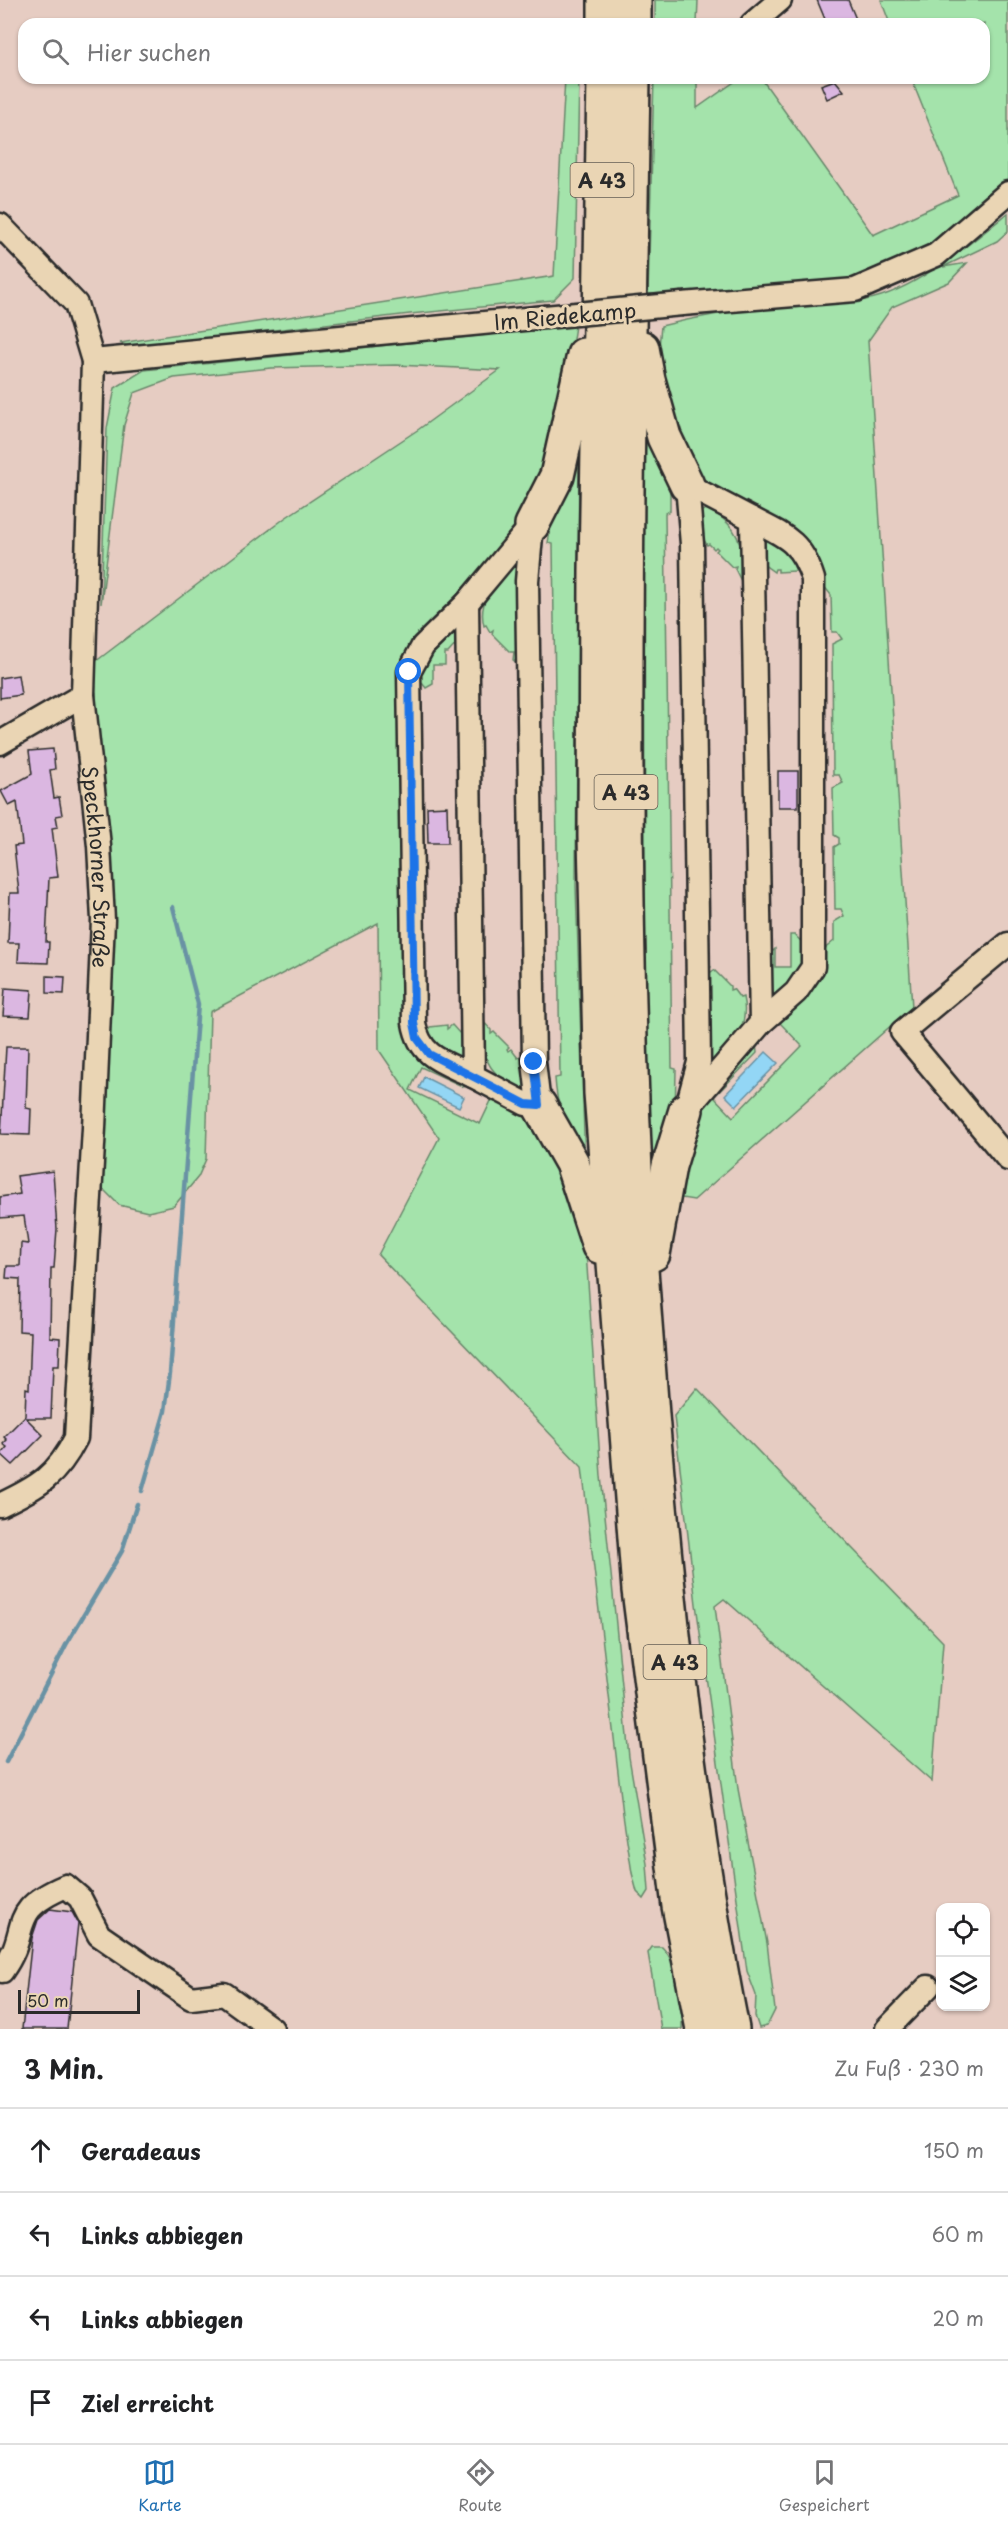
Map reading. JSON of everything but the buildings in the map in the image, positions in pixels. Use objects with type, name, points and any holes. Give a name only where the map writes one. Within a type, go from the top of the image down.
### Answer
[{"type":"highway","points":[[605,0],[605,18]]},
{"type":"highway","points":[[634,0],[634,18]]},
{"type":"highway","name":"A 43","points":[[604,84],[615,278],[626,728],[627,913],[637,1210],[665,1571],[681,1711],[695,1818],[732,2029]]},
{"type":"highway","name":"A 43","points":[[632,84],[615,278],[597,429],[595,836],[601,1093],[641,1613],[679,1906],[704,2029]]},
{"type":"highway","points":[[615,278],[664,437],[687,485]]},
{"type":"highway","points":[[532,525],[557,476],[615,278]]},
{"type":"highway","points":[[539,1105],[572,1163],[615,1293]]},
{"type":"highway","points":[[644,1312],[657,1224],[669,1166],[686,1110]]},
{"type":"street","points":[[759,18],[780,0]]},
{"type":"street","name":"Im Riedekamp","points":[[93,361],[682,304],[855,290],[936,255],[1008,194]]},
{"type":"street","name":"Speckhorner Straße","points":[[0,225],[76,304],[93,361],[83,695],[99,846],[102,920],[94,1128],[76,1438],[65,1461],[46,1480],[0,1505]]},
{"type":"street","points":[[686,1110],[761,1023],[796,992],[813,967],[813,579],[807,562],[789,538],[687,485]]},
{"type":"street","points":[[686,1110],[699,1062],[692,544],[687,485]]},
{"type":"street","points":[[752,519],[761,1023]]},
{"type":"street","points":[[532,525],[527,580],[534,1062],[539,1105],[526,1104],[429,1054],[417,1038],[415,1030],[409,692],[409,672],[413,660],[423,646],[467,603],[532,525]]},
{"type":"street","points":[[467,603],[473,1076]]},
{"type":"street","points":[[0,743],[83,695]]},
{"type":"street","points":[[1008,944],[902,1032],[1008,1159]]},
{"type":"street","points":[[2,1971],[14,1955],[19,1926],[27,1909],[42,1896],[66,1886],[80,1898],[99,1935],[190,1998],[224,1994],[272,2029]]},
{"type":"street","points":[[887,2029],[928,1987]]},
{"type":"green space","points":[[655,0],[698,0],[697,18],[655,18]]},
{"type":"green space","points":[[881,0],[1008,0],[1008,189],[936,251],[854,286],[648,294],[654,84],[697,84],[697,108],[731,84],[765,84],[873,235],[958,195],[913,84],[990,84],[990,18],[888,18]]},
{"type":"green space","points":[[565,84],[579,84],[575,278],[553,300],[410,314],[132,347],[120,343],[554,276]]},
{"type":"green space","points":[[1008,213],[1008,231],[997,241],[943,267],[967,263],[949,282],[892,307],[868,341],[912,1007],[694,1200],[675,1197],[699,1110],[756,1043],[757,1053],[714,1097],[733,1117],[802,1046],[780,1023],[822,951],[834,941],[834,922],[844,916],[841,909],[835,909],[834,847],[839,844],[839,838],[834,835],[833,788],[843,783],[839,775],[833,775],[832,644],[842,639],[837,632],[832,632],[831,595],[820,581],[701,480],[688,463],[657,369],[661,326],[745,310],[796,304],[857,301],[883,295],[922,277],[941,265]]},
{"type":"green space","points":[[575,326],[555,454],[521,526],[468,586],[418,636],[405,1011],[465,1084],[464,1087],[421,1067],[410,1090],[480,1124],[491,1101],[495,1102],[497,1099],[527,1115],[542,1129],[584,1222],[601,1476],[629,1757],[647,1864],[649,1891],[644,1899],[637,1892],[632,1873],[623,1814],[582,1467],[378,1255],[439,1138],[379,1050],[378,923],[210,1012],[206,1159],[198,1177],[174,1206],[148,1212],[119,1205],[99,1185],[91,665],[285,518],[419,429],[500,370],[396,365],[271,368],[174,378],[134,393],[124,425],[101,604],[107,428],[115,388],[144,370]]},
{"type":"green space","points":[[644,418],[670,486],[670,511],[665,513],[672,1068],[676,1069],[675,1118],[651,1190],[645,987]]},
{"type":"green space","points":[[579,449],[576,886],[585,1165],[561,1113],[555,1078],[560,1077],[553,544],[548,543],[552,519]]},
{"type":"green space","points":[[707,508],[728,523],[737,536],[741,552],[742,575],[740,579],[735,569],[736,566],[732,567],[716,551],[718,549],[716,547],[714,549],[709,544],[707,545],[703,538],[700,512]]},
{"type":"green space","points":[[769,537],[777,541],[801,567],[795,571],[778,572],[778,569],[775,569],[774,572],[763,564],[763,539]]},
{"type":"green space","points":[[513,566],[518,569],[518,664],[513,660],[514,652],[510,652],[492,634],[493,630],[490,632],[486,625],[484,626],[482,616],[489,593]]},
{"type":"green space","points":[[452,625],[457,630],[457,643],[448,653],[445,653],[445,665],[433,665],[433,684],[426,688],[418,678],[422,661]]},
{"type":"green space","points":[[790,935],[795,935],[807,948],[805,962],[781,995],[768,1000],[767,957],[775,949],[775,967],[790,967]]},
{"type":"green space","points":[[706,963],[711,967],[709,970],[711,972],[714,970],[730,986],[730,990],[733,989],[740,998],[743,997],[745,1008],[742,1026],[738,1033],[712,1061],[706,1059]]},
{"type":"green space","points":[[483,1021],[491,1030],[491,1034],[494,1032],[509,1047],[508,1051],[511,1049],[518,1058],[520,1056],[525,1069],[525,1087],[520,1090],[499,1076],[488,1063],[484,1045]]},
{"type":"green space","points":[[447,1025],[447,1029],[452,1025],[461,1035],[462,1059],[457,1062],[443,1055],[425,1032],[430,1027]]},
{"type":"green space","points":[[697,1388],[943,1642],[932,1782],[724,1599],[715,1606],[738,1789],[767,1943],[775,2010],[767,2026],[759,2028],[755,2016],[756,1995],[747,1971],[696,1604],[674,1416]]},
{"type":"green space","points":[[652,1947],[662,1947],[668,1954],[676,1974],[681,1997],[682,2029],[661,2029],[648,1953]]},
{"type":"water","points":[[766,1052],[778,1063],[736,1106],[725,1095]]},
{"type":"water","points":[[424,1077],[464,1097],[459,1107],[419,1088]]},
{"type":"waterway","points":[[142,1491],[165,1411],[170,1373],[198,1004],[173,907]]},
{"type":"waterway","points":[[6,1762],[67,1643],[122,1551],[137,1504]]},
{"type":"route","points":[[409,672],[414,1023],[417,1038],[429,1054],[526,1104],[539,1105],[534,1062]]}]
